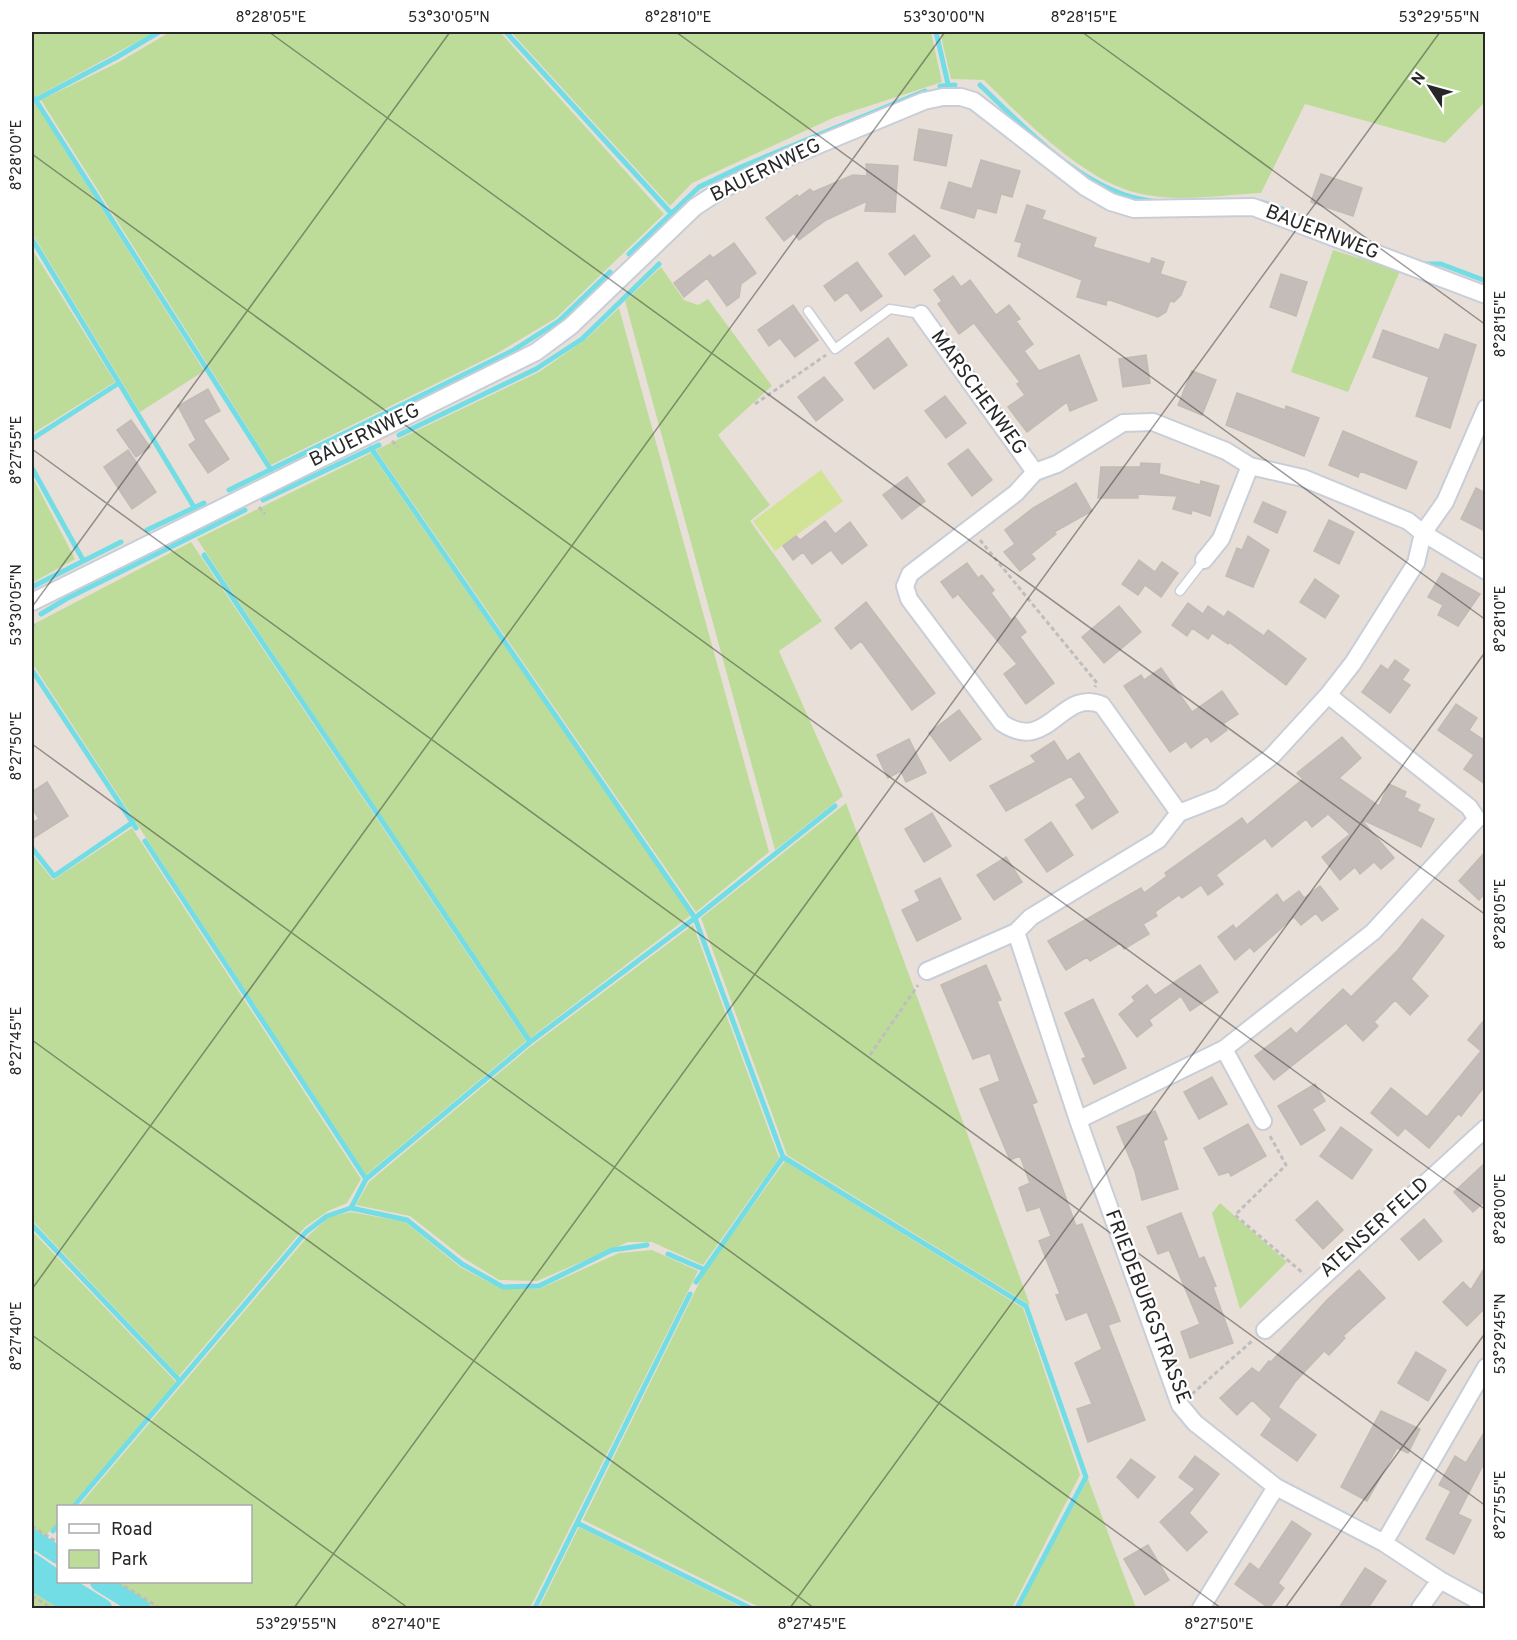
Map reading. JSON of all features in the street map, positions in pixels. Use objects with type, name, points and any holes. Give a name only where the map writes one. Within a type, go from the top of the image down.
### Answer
[{"type":"street","name":"BAUERNWEG","points":[[32,602],[536,352],[571,326],[695,207],[721,190],[882,117],[943,97],[961,97],[974,101],[1085,187],[1111,202],[1134,209],[1254,207],[1485,296]]},
{"type":"street","name":"MARSCHENWEG","points":[[921,314],[1035,472]]},
{"type":"street","points":[[927,971],[1016,932],[1031,917],[1158,840],[1179,813],[1220,797],[1272,756],[1328,695],[1353,663],[1416,563],[1422,533],[1445,502],[1485,408]]},
{"type":"street","points":[[1179,813],[1102,705],[1092,700],[1081,701],[1037,732],[1016,733],[1002,723],[909,599],[905,586],[910,574],[1016,493],[1035,472],[1057,464],[1123,423],[1153,422],[1226,451],[1250,466],[1303,477],[1408,521],[1422,533],[1485,571]]},
{"type":"street","points":[[1203,560],[1221,539],[1250,466]]},
{"type":"street","points":[[1078,1120],[1224,1049],[1373,932],[1481,822],[1468,807],[1328,695]]},
{"type":"street","name":"FRIEDEBURGSTRASSE","points":[[1016,932],[1078,1120],[1180,1405],[1195,1423],[1276,1487],[1384,1543],[1440,1580],[1485,1605]]},
{"type":"street","points":[[1224,1049],[1263,1121]]},
{"type":"street","name":"ATENSER FELD","points":[[1265,1330],[1314,1282],[1485,1128]]},
{"type":"street","points":[[1384,1543],[1485,1367]]},
{"type":"street","points":[[1201,1608],[1276,1487]]},
{"type":"street","points":[[1420,1608],[1440,1580]]},
{"type":"lane","points":[[808,311],[835,349],[890,309],[921,314]]},
{"type":"lane","points":[[1180,591],[1203,560]]},
{"type":"path","points":[[756,404],[835,349]]},
{"type":"path","points":[[969,527],[1097,682],[1092,700]]},
{"type":"path","points":[[32,623],[37,630]]},
{"type":"path","points":[[870,1055],[927,971]]},
{"type":"path","points":[[1263,1121],[1286,1165],[1235,1215],[1314,1282]]},
{"type":"path","points":[[1180,1405],[1265,1330]]},
{"type":"path","points":[[32,1526],[57,1542]]},
{"type":"path","points":[[121,1583],[160,1608]]},
{"type":"path","points":[[32,1596],[52,1608]]},
{"type":"green space","points":[[32,32],[155,32],[32,99]]},
{"type":"green space","points":[[170,32],[500,32],[664,214],[556,318],[496,354],[271,465],[41,100],[119,62]]},
{"type":"green space","points":[[511,32],[931,32],[942,82],[835,117],[692,183],[670,206]]},
{"type":"green space","points":[[940,32],[1485,32],[1485,102],[1445,143],[1305,104],[1261,193],[1167,198],[1137,193],[1117,186],[1075,162],[1035,129],[984,80],[951,79]]},
{"type":"green space","points":[[35,103],[204,371],[140,412],[32,233],[32,105]]},
{"type":"green space","points":[[32,249],[115,382],[32,434]]},
{"type":"green space","points":[[1333,250],[1400,271],[1348,392],[1291,372]]},
{"type":"green space","points":[[661,267],[684,300],[698,305],[708,299],[772,386],[718,435],[770,505],[750,521],[822,621],[779,651],[843,796],[775,850],[625,301]]},
{"type":"green space","points":[[619,308],[769,852],[696,912],[376,450],[539,372],[586,339]]},
{"type":"green space","points":[[371,453],[691,915],[529,1039],[197,539]]},
{"type":"green space","points":[[821,470],[843,501],[775,551],[753,521]]},
{"type":"green space","points":[[32,476],[75,559],[32,583]]},
{"type":"green space","points":[[191,542],[526,1041],[366,1175],[32,663],[32,625]]},
{"type":"green space","points":[[846,803],[1030,1305],[787,1155],[701,918]]},
{"type":"green space","points":[[132,828],[361,1179],[347,1203],[328,1211],[305,1227],[179,1376],[32,1220],[32,854],[53,880]]},
{"type":"green space","points":[[693,925],[779,1158],[703,1265],[652,1242],[628,1242],[537,1281],[499,1280],[462,1257],[410,1216],[356,1205],[369,1182],[530,1047]]},
{"type":"green space","points":[[785,1161],[1023,1308],[1080,1475],[1012,1608],[761,1608],[583,1520],[705,1271]]},
{"type":"green space","points":[[1220,1203],[1287,1262],[1240,1309],[1212,1213]]},
{"type":"green space","points":[[351,1212],[405,1222],[460,1267],[500,1288],[539,1289],[619,1253],[652,1250],[698,1271],[530,1608],[141,1608],[101,1583],[252,1583],[252,1505],[80,1505],[309,1235],[329,1217]]},
{"type":"green space","points":[[32,1231],[176,1382],[72,1505],[57,1505],[57,1522],[40,1543],[32,1538]]},
{"type":"green space","points":[[1088,1479],[1136,1608],[1019,1608]]},
{"type":"green space","points":[[579,1527],[743,1608],[539,1608]]},
{"type":"green space","points":[[32,1581],[75,1608],[32,1608]]},
{"type":"building","points":[[919,129],[952,135],[946,166],[914,160]]},
{"type":"building","points":[[981,160],[1020,171],[1012,197],[1001,194],[996,213],[977,208],[974,218],[941,208],[949,182],[972,189]]},
{"type":"building","points":[[866,164],[898,166],[895,212],[865,211],[867,201],[826,220],[799,240],[794,233],[784,241],[766,218],[797,195],[799,197],[810,189],[813,192],[853,175],[867,176]]},
{"type":"building","points":[[1321,174],[1362,188],[1353,216],[1311,202]]},
{"type":"building","points":[[1027,205],[1045,211],[1042,219],[1096,238],[1093,247],[1150,264],[1152,258],[1164,262],[1160,274],[1186,282],[1181,295],[1174,302],[1170,301],[1166,312],[1158,317],[1107,299],[1106,305],[1077,297],[1082,280],[1018,256],[1022,243],[1015,241]]},
{"type":"building","points":[[914,235],[930,256],[905,275],[889,254]]},
{"type":"building","points":[[734,243],[756,273],[741,284],[739,297],[727,306],[707,278],[684,297],[674,283],[710,255],[713,258]]},
{"type":"building","points":[[857,262],[882,296],[861,311],[847,292],[835,301],[824,286]]},
{"type":"building","points":[[1281,274],[1307,282],[1296,316],[1270,307]]},
{"type":"building","points":[[953,276],[961,287],[970,280],[996,315],[1009,305],[1020,319],[1016,321],[1033,344],[1024,351],[1039,371],[1079,355],[1097,400],[1070,411],[1067,402],[1027,432],[1008,407],[1025,395],[1017,384],[1020,382],[974,323],[959,334],[938,304],[942,301],[934,290]]},
{"type":"building","points":[[793,305],[818,340],[795,357],[780,338],[769,346],[758,330]]},
{"type":"building","points":[[1383,330],[1439,350],[1445,334],[1476,345],[1450,428],[1416,416],[1429,377],[1373,357]]},
{"type":"building","points":[[888,338],[907,365],[874,389],[855,363]]},
{"type":"building","points":[[1146,355],[1150,383],[1123,387],[1119,359]]},
{"type":"building","points":[[1192,371],[1216,380],[1202,415],[1178,405]]},
{"type":"building","points":[[824,377],[843,400],[816,421],[798,397]]},
{"type":"building","points":[[208,389],[220,411],[203,420],[229,459],[208,473],[189,445],[196,440],[178,406]]},
{"type":"building","points":[[1237,393],[1285,410],[1286,406],[1319,418],[1304,456],[1226,425]]},
{"type":"building","points":[[945,396],[966,423],[946,438],[925,411]]},
{"type":"building","points":[[131,420],[150,447],[136,457],[117,430]]},
{"type":"building","points":[[1343,431],[1417,462],[1406,489],[1360,471],[1358,477],[1329,465]]},
{"type":"building","points":[[968,449],[992,480],[972,496],[948,464]]},
{"type":"building","points":[[128,450],[156,492],[132,509],[104,467]]},
{"type":"building","points":[[1141,463],[1160,464],[1159,474],[1200,485],[1201,481],[1219,486],[1210,516],[1192,510],[1191,514],[1173,509],[1177,496],[1138,494],[1138,498],[1098,498],[1101,467],[1140,467]]},
{"type":"building","points":[[907,477],[925,501],[902,519],[883,495]]},
{"type":"building","points":[[1076,483],[1092,511],[1054,532],[1056,534],[1031,554],[1035,559],[1020,571],[1004,552],[1015,544],[1005,530],[1033,508]]},
{"type":"building","points":[[1476,488],[1485,493],[1485,531],[1461,519]]},
{"type":"building","points":[[1263,502],[1286,512],[1277,533],[1254,522]]},
{"type":"building","points":[[1329,520],[1354,532],[1339,564],[1314,551]]},
{"type":"building","points":[[825,521],[835,534],[850,522],[867,545],[842,564],[831,550],[812,564],[803,552],[793,560],[783,546],[796,536],[800,540]]},
{"type":"building","points":[[1248,536],[1269,550],[1253,587],[1226,576],[1237,548],[1242,550]]},
{"type":"building","points":[[1139,560],[1155,572],[1162,562],[1178,573],[1161,597],[1145,585],[1138,595],[1122,584]]},
{"type":"building","points":[[967,563],[978,578],[982,575],[994,590],[991,593],[1011,620],[1015,617],[1026,632],[1020,637],[1054,683],[1026,704],[1004,674],[1017,664],[958,594],[953,598],[941,582]]},
{"type":"building","points":[[1442,573],[1480,594],[1458,626],[1438,615],[1443,605],[1428,597]]},
{"type":"building","points":[[1315,579],[1339,596],[1325,618],[1300,602]]},
{"type":"building","points":[[866,602],[935,693],[912,710],[861,641],[851,649],[835,628]]},
{"type":"building","points":[[1188,603],[1203,614],[1208,606],[1224,617],[1228,611],[1264,636],[1268,630],[1306,659],[1286,685],[1229,642],[1228,644],[1212,633],[1208,639],[1192,628],[1187,636],[1172,625]]},
{"type":"building","points":[[1119,606],[1141,632],[1104,663],[1082,637]]},
{"type":"building","points":[[1395,660],[1409,670],[1402,680],[1410,685],[1390,713],[1362,692],[1381,665],[1388,670]]},
{"type":"building","points":[[1161,668],[1192,712],[1222,691],[1238,714],[1223,724],[1227,730],[1211,742],[1207,736],[1191,748],[1186,741],[1170,752],[1124,686],[1141,675],[1144,680]]},
{"type":"building","points":[[1456,704],[1477,718],[1469,730],[1484,740],[1485,738],[1485,784],[1464,769],[1474,755],[1438,730]]},
{"type":"building","points":[[959,710],[981,739],[950,761],[929,733]]},
{"type":"building","points":[[1342,737],[1361,758],[1339,778],[1379,806],[1389,784],[1406,792],[1404,797],[1420,805],[1417,811],[1434,819],[1421,847],[1361,819],[1394,858],[1381,869],[1374,862],[1360,874],[1355,867],[1340,880],[1322,857],[1350,834],[1328,814],[1312,827],[1306,819],[1272,847],[1265,838],[1216,875],[1223,884],[1208,895],[1201,885],[1182,898],[1179,895],[1155,912],[1157,916],[1143,924],[1149,934],[1124,949],[1120,943],[1090,961],[1087,957],[1066,970],[1048,941],[1141,888],[1144,893],[1167,876],[1165,873],[1242,818],[1247,825],[1303,779],[1297,773]]},
{"type":"building","points":[[909,739],[926,773],[906,782],[901,771],[888,778],[877,755]]},
{"type":"building","points":[[1054,741],[1067,761],[1079,753],[1118,812],[1092,829],[1076,805],[1086,798],[1071,776],[1006,811],[990,786],[1036,762],[1031,756]]},
{"type":"building","points":[[47,782],[68,816],[32,839],[32,823],[39,819],[32,808],[32,792]]},
{"type":"building","points":[[932,813],[951,846],[924,862],[905,829]]},
{"type":"building","points":[[1051,822],[1073,855],[1047,872],[1025,840]]},
{"type":"building","points":[[1485,852],[1485,893],[1479,900],[1459,881]]},
{"type":"building","points":[[1006,857],[1022,882],[994,900],[977,875]]},
{"type":"building","points":[[940,878],[961,919],[917,941],[902,910],[920,901],[915,891]]},
{"type":"building","points":[[1320,886],[1338,909],[1322,921],[1316,913],[1301,925],[1294,917],[1254,952],[1250,947],[1235,960],[1218,937],[1233,925],[1236,929],[1277,894],[1283,903],[1299,891],[1304,898]]},
{"type":"building","points":[[1422,919],[1444,936],[1411,979],[1428,996],[1410,1015],[1395,1000],[1374,1022],[1378,1026],[1363,1041],[1346,1023],[1274,1080],[1255,1056],[1291,1028],[1296,1034],[1343,989],[1351,997],[1398,950]]},
{"type":"building","points":[[986,965],[1001,1000],[997,1001],[1037,1102],[1032,1104],[1076,1226],[1082,1224],[1120,1321],[1108,1325],[1145,1420],[1088,1442],[1077,1409],[1092,1404],[1075,1363],[1102,1349],[1087,1312],[1066,1320],[1056,1295],[1060,1294],[1039,1241],[1051,1236],[1040,1207],[1027,1211],[1019,1188],[1030,1183],[1020,1156],[1010,1160],[980,1089],[1000,1081],[990,1053],[973,1059],[941,985]]},
{"type":"building","points":[[1200,965],[1218,992],[1190,1011],[1181,996],[1149,1020],[1152,1025],[1137,1037],[1119,1014],[1135,1001],[1132,997],[1147,985],[1155,995]]},
{"type":"building","points":[[1093,999],[1126,1068],[1094,1084],[1082,1059],[1086,1057],[1065,1013]]},
{"type":"building","points":[[1485,1019],[1485,1086],[1461,1116],[1458,1114],[1429,1148],[1405,1128],[1398,1136],[1371,1113],[1391,1088],[1427,1117],[1481,1051],[1468,1040]]},
{"type":"building","points":[[1212,1077],[1227,1104],[1199,1119],[1184,1092]]},
{"type":"building","points":[[1315,1084],[1325,1101],[1312,1109],[1325,1130],[1301,1145],[1278,1106]]},
{"type":"building","points":[[1155,1111],[1167,1139],[1163,1141],[1178,1189],[1142,1200],[1135,1171],[1117,1127]]},
{"type":"building","points":[[1248,1124],[1266,1156],[1231,1176],[1229,1172],[1219,1175],[1204,1148]]},
{"type":"building","points":[[1341,1127],[1372,1150],[1352,1179],[1320,1156]]},
{"type":"building","points":[[1485,1163],[1485,1201],[1473,1212],[1454,1192]]},
{"type":"building","points":[[1317,1201],[1343,1230],[1323,1249],[1296,1220]]},
{"type":"building","points":[[1181,1213],[1199,1259],[1204,1257],[1216,1286],[1213,1287],[1233,1343],[1190,1358],[1181,1332],[1200,1324],[1169,1250],[1158,1254],[1147,1227]]},
{"type":"building","points":[[1424,1219],[1442,1241],[1419,1260],[1401,1239]]},
{"type":"building","points":[[1485,1267],[1485,1308],[1467,1326],[1443,1302],[1463,1282],[1471,1290]]},
{"type":"building","points":[[1359,1270],[1385,1298],[1343,1336],[1345,1338],[1329,1355],[1324,1351],[1295,1382],[1278,1407],[1316,1435],[1297,1461],[1261,1435],[1272,1419],[1252,1400],[1237,1415],[1220,1398],[1252,1368],[1259,1373],[1269,1361],[1271,1362],[1327,1300]]},
{"type":"building","points":[[1416,1352],[1446,1370],[1428,1401],[1398,1383]]},
{"type":"building","points":[[1381,1411],[1420,1429],[1408,1453],[1397,1448],[1367,1501],[1341,1487]]},
{"type":"building","points":[[1485,1431],[1485,1461],[1458,1514],[1471,1520],[1454,1554],[1426,1539],[1451,1491],[1439,1485],[1455,1456],[1466,1463]]},
{"type":"building","points":[[1195,1456],[1219,1474],[1189,1513],[1207,1532],[1187,1551],[1160,1522],[1195,1489],[1179,1477]]},
{"type":"building","points":[[1131,1459],[1155,1477],[1138,1498],[1117,1477]]},
{"type":"building","points":[[1292,1521],[1311,1534],[1278,1583],[1284,1588],[1269,1608],[1235,1584],[1250,1563],[1259,1570]]},
{"type":"building","points":[[1148,1545],[1169,1580],[1145,1595],[1124,1559]]},
{"type":"building","points":[[1365,1568],[1386,1581],[1368,1608],[1339,1608]]},
{"type":"waterway","points":[[32,102],[159,32]]},
{"type":"waterway","points":[[506,32],[671,213]]},
{"type":"waterway","points":[[936,32],[948,84]]},
{"type":"waterway","points":[[940,86],[955,85]]},
{"type":"waterway","points":[[980,85],[1037,139],[1081,173],[1128,196],[1152,201]]},
{"type":"waterway","points":[[629,254],[699,187],[741,167],[925,91]]},
{"type":"waterway","points":[[35,99],[271,470]]},
{"type":"waterway","points":[[1262,202],[1282,209]]},
{"type":"waterway","points":[[32,239],[194,507]]},
{"type":"waterway","points":[[399,435],[536,369],[582,339],[659,264]]},
{"type":"waterway","points":[[1421,264],[1441,264],[1486,281]]},
{"type":"waterway","points":[[229,490],[512,351],[559,321],[610,272]]},
{"type":"waterway","points":[[32,439],[119,383]]},
{"type":"waterway","points":[[263,500],[379,445]]},
{"type":"waterway","points":[[371,448],[695,918],[783,1157],[696,1282]]},
{"type":"waterway","points":[[32,468],[83,560]]},
{"type":"waterway","points":[[147,530],[204,503]]},
{"type":"waterway","points":[[41,614],[66,599],[245,510]]},
{"type":"waterway","points":[[32,587],[121,542]]},
{"type":"waterway","points":[[204,555],[530,1042]]},
{"type":"waterway","points":[[32,670],[136,828]]},
{"type":"waterway","points":[[351,1208],[366,1179],[530,1042],[695,918],[835,806]]},
{"type":"waterway","points":[[32,848],[54,876],[133,822]]},
{"type":"waterway","points":[[145,841],[366,1179]]},
{"type":"waterway","points":[[783,1157],[1026,1306],[1086,1477],[1017,1608]]},
{"type":"waterway","points":[[75,1505],[306,1232],[327,1216],[351,1208],[407,1220],[462,1264],[503,1287],[539,1286],[612,1250],[647,1245]]},
{"type":"waterway","points":[[32,1225],[180,1381]]},
{"type":"waterway","points":[[668,1254],[703,1269]]},
{"type":"waterway","points":[[535,1608],[690,1294]]},
{"type":"waterway","points":[[577,1523],[750,1608]]},
{"type":"waterway","points":[[53,1531],[57,1526]]},
{"type":"waterway","points":[[32,1538],[57,1554]]},
{"type":"waterway","points":[[32,1562],[57,1579]]},
{"type":"waterway","points":[[32,1581],[75,1608]]},
{"type":"waterway","points":[[63,1583],[103,1608]]},
{"type":"waterway","points":[[101,1583],[141,1608]]}]
